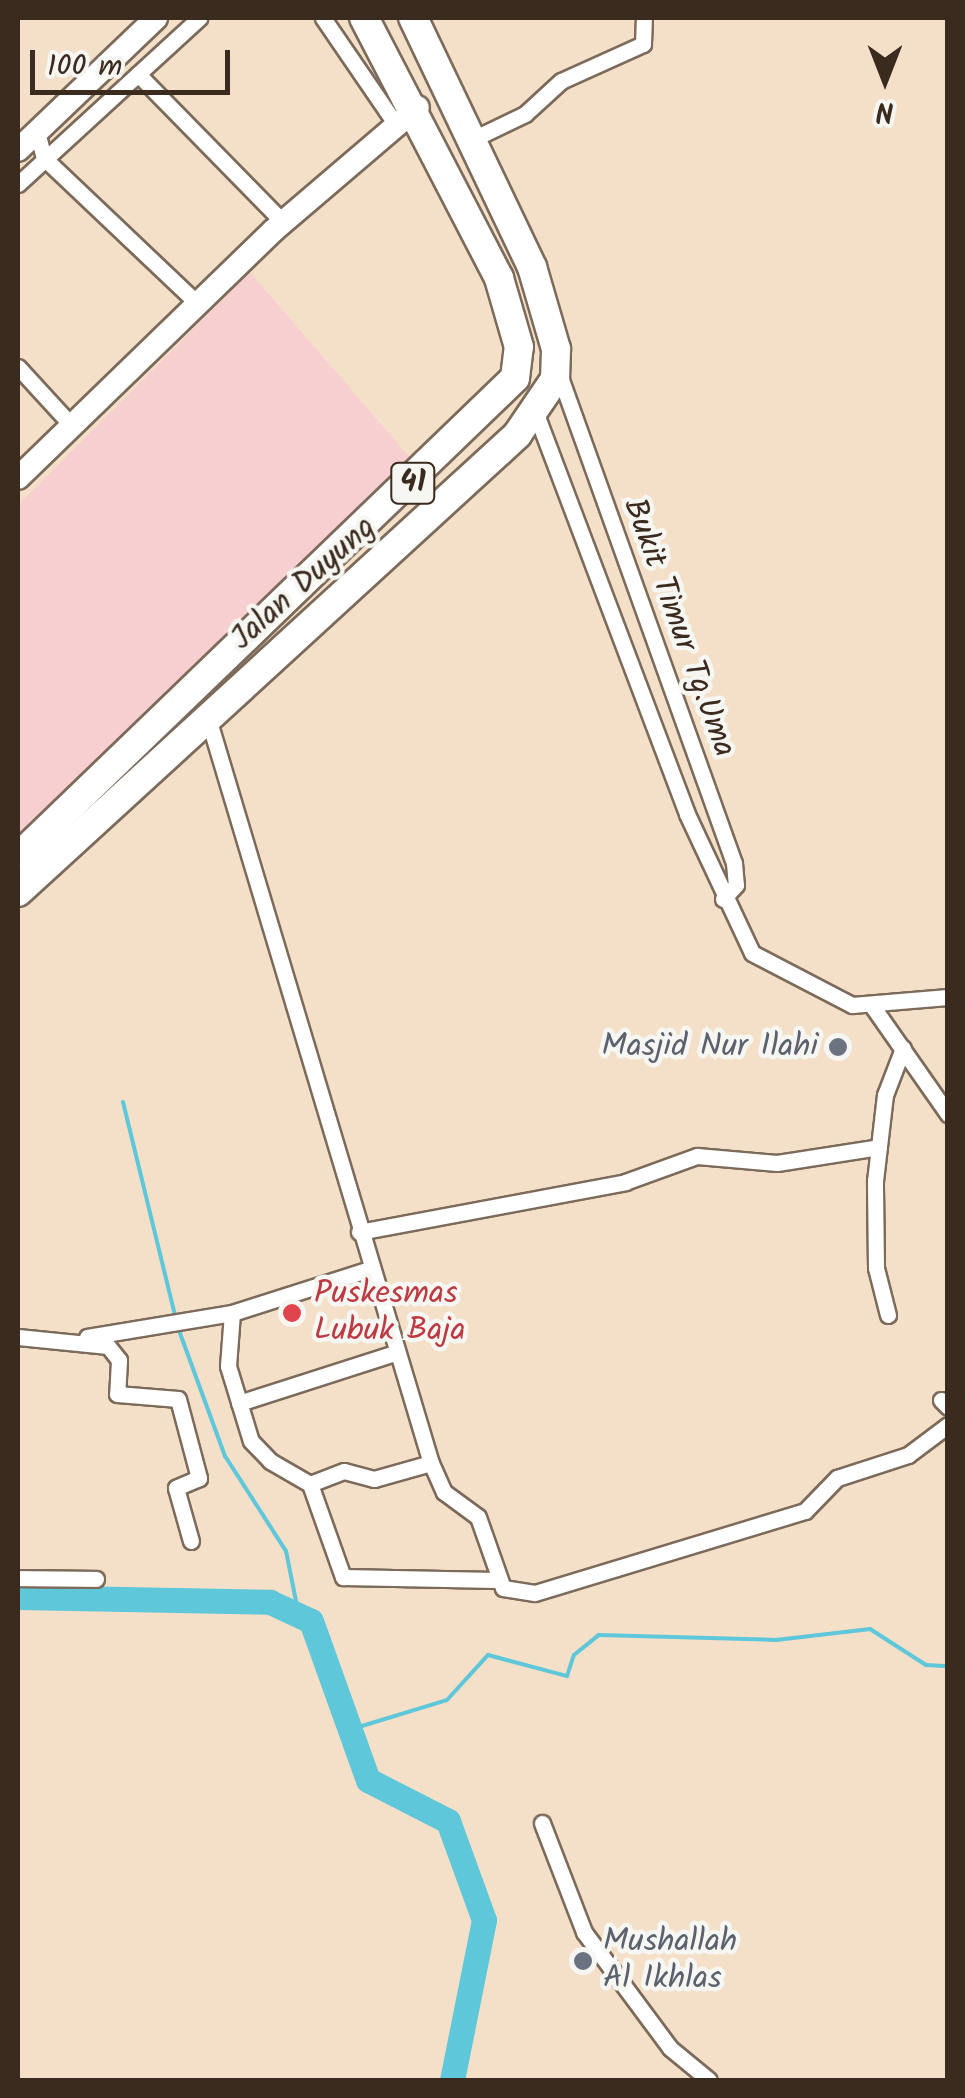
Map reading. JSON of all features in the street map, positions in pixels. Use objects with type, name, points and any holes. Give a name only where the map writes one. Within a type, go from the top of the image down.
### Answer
[{"type":"highway","points":[[413,18],[532,267],[558,370]]},
{"type":"highway","name":"Jalan Duyung","points":[[18,857],[128,744],[514,378],[512,309],[406,115],[370,23]]},
{"type":"highway","name":"Jalan Duyung","points":[[18,892],[536,414],[558,370]]},
{"type":"highway","points":[[167,708],[177,728],[202,724]]},
{"type":"highway","points":[[128,744],[148,746],[151,770]]},
{"type":"street","points":[[18,150],[156,18]]},
{"type":"street","points":[[18,184],[199,18]]},
{"type":"street","points":[[18,478],[282,222],[406,115],[323,18]]},
{"type":"street","points":[[471,140],[525,114],[561,81],[643,44],[644,18]]},
{"type":"street","points":[[123,52],[282,222]]},
{"type":"street","points":[[36,132],[44,158],[198,304]]},
{"type":"street","points":[[18,367],[72,426]]},
{"type":"street","name":"Bukit Timur Tg.Uma","points":[[558,370],[734,864],[736,885],[722,899]]},
{"type":"street","name":"Bukit Timur Tg.Uma","points":[[536,414],[722,899],[752,953],[816,994],[874,1007],[948,998]]},
{"type":"street","points":[[202,724],[431,1464],[444,1492],[478,1517],[496,1580],[512,1593],[535,1594],[805,1511],[837,1478],[908,1456],[948,1425]]},
{"type":"street","points":[[874,1007],[948,1114]]},
{"type":"street","points":[[888,1315],[873,1224],[884,1095],[903,1048]]},
{"type":"street","points":[[359,1232],[625,1182],[697,1156],[777,1163],[880,1147]]},
{"type":"street","points":[[18,1337],[78,1338],[232,1313],[370,1270]]},
{"type":"street","points":[[232,1313],[224,1330],[240,1403],[270,1462],[310,1484],[343,1578],[496,1580]]},
{"type":"street","points":[[78,1338],[115,1351],[118,1394],[178,1400],[200,1478],[176,1488],[191,1541]]},
{"type":"street","points":[[240,1403],[395,1353]]},
{"type":"street","points":[[310,1484],[344,1471],[374,1479],[431,1464]]},
{"type":"street","points":[[18,1578],[96,1579]]},
{"type":"street","points":[[542,1824],[584,1932],[670,2048],[709,2080]]},
{"type":"shaded area","points":[[250,272],[410,458],[18,834],[18,505]]},
{"type":"waterway","points":[[123,1102],[175,1316]]},
{"type":"waterway","points":[[177,1325],[225,1456],[286,1551],[299,1616]]},
{"type":"waterway","points":[[18,1597],[270,1602],[311,1621],[368,1780],[448,1821],[484,1920],[452,2080]]},
{"type":"waterway","points":[[352,1729],[447,1700],[488,1655],[567,1676],[574,1655],[599,1635],[776,1640],[870,1629],[926,1665],[948,1666]]},
{"type":"place","name":"Masjid Nur Ilahi","points":[[838,1047]]},
{"type":"place","name":"Puskesmas Lubuk Baja","points":[[292,1313]]},
{"type":"place","name":"Mushallah Al Ikhlas","points":[[583,1961]]}]
